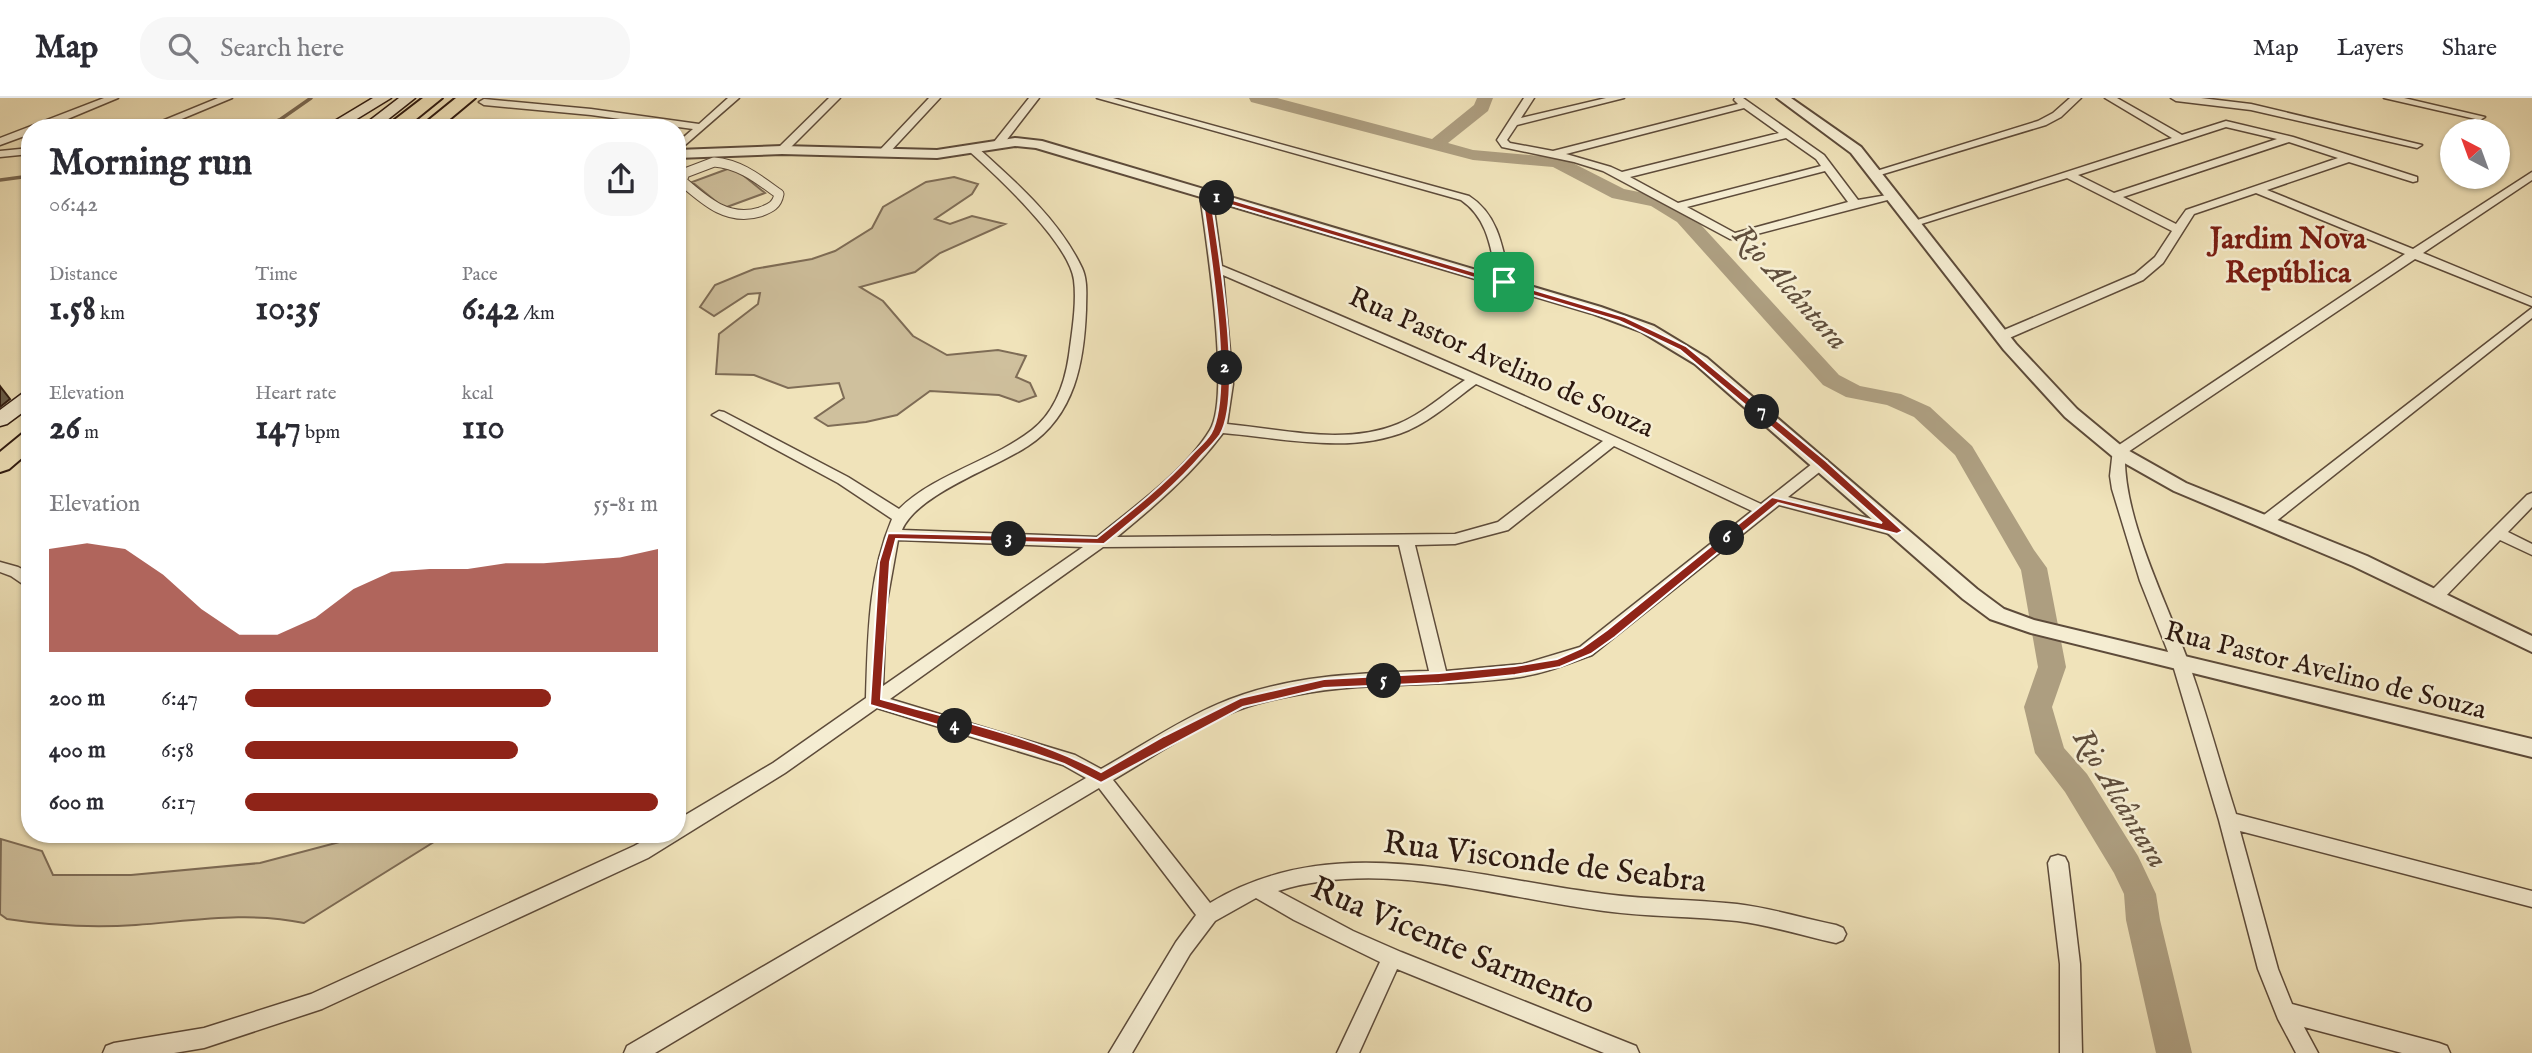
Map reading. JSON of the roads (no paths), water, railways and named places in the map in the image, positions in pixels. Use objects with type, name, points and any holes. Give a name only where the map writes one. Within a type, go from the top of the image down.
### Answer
[{"type":"highway","points":[[400,119],[413,104],[434,98]]},
{"type":"highway","points":[[427,119],[454,98]]},
{"type":"highway","points":[[444,119],[480,99]]},
{"type":"highway","points":[[462,119],[480,99]]},
{"type":"main road","points":[[346,119],[384,98]]},
{"type":"main road","points":[[384,119],[413,104]]},
{"type":"main road","points":[[0,420],[21,404]]},
{"type":"street","points":[[59,119],[113,98]]},
{"type":"street","points":[[173,119],[227,98]]},
{"type":"street","points":[[686,143],[734,98]]},
{"type":"street","points":[[782,150],[835,98]]},
{"type":"street","points":[[883,153],[935,98]]},
{"type":"street","points":[[998,145],[1034,98]]},
{"type":"street","points":[[1102,98],[1465,198],[1477,205],[1485,217],[1495,241],[1504,282]]},
{"type":"street","points":[[1529,98],[1502,140],[1506,145],[1592,164],[1621,176],[1739,238],[1855,204],[1892,197]]},
{"type":"street","points":[[1513,123],[1619,98]]},
{"type":"street","points":[[1783,98],[1850,145],[1876,173],[2002,336],[2071,413],[2118,452],[2180,487],[2436,596],[2532,645]]},
{"type":"street","points":[[1876,173],[2042,123],[2054,118],[2076,98]]},
{"type":"street","points":[[2110,98],[2178,137]]},
{"type":"street","points":[[2176,98],[2251,107],[2417,145]]},
{"type":"street","points":[[2389,98],[2480,117]]},
{"type":"street","points":[[480,99],[647,119]]},
{"type":"street","points":[[1552,154],[1741,101],[1820,157],[1855,204]]},
{"type":"street","points":[[1914,223],[2225,124],[2289,139],[2413,179]]},
{"type":"street","points":[[686,125],[702,127]]},
{"type":"street","points":[[0,142],[21,134]]},
{"type":"street","points":[[1621,176],[1789,134]]},
{"type":"street","points":[[2116,196],[2289,139]]},
{"type":"street","name":"Rua Pastor Avelino de Souza","points":[[686,152],[782,150],[937,154],[998,145],[1037,144],[1622,319],[1665,337],[1701,361],[1985,606],[2010,620],[2532,748]]},
{"type":"street","points":[[874,701],[885,562],[900,517],[917,501],[1019,444],[1046,425],[1066,389],[1075,360],[1080,279],[1077,269],[1032,209],[974,150]]},
{"type":"street","points":[[0,154],[21,152]]},
{"type":"street","points":[[2002,336],[2139,277],[2159,260],[2190,212],[2349,159]]},
{"type":"street","points":[[686,172],[698,166],[729,162],[741,167],[779,194],[772,208],[761,213],[730,216],[718,211],[686,184]]},
{"type":"street","points":[[1678,206],[1828,167]]},
{"type":"street","points":[[2068,174],[2179,230]]},
{"type":"street","points":[[2118,452],[2532,175]]},
{"type":"street","points":[[2258,190],[2532,302]]},
{"type":"street","points":[[686,825],[779,768],[1100,542],[1174,480],[1198,456],[1219,428],[1226,384],[1216,268],[1206,195]]},
{"type":"street","name":"Rua Pastor Avelino de Souza","points":[[1216,268],[1769,505],[1897,531]]},
{"type":"street","points":[[2265,522],[2532,312]]},
{"type":"street","points":[[1219,428],[1346,439],[1374,436],[1417,419],[1473,380]]},
{"type":"street","points":[[719,415],[843,480],[900,517]]},
{"type":"street","points":[[892,535],[1100,542],[1455,539],[1503,526],[1613,440]]},
{"type":"street","points":[[2118,452],[2119,489],[2148,581],[2179,662],[2228,820],[2268,969],[2285,1012],[2307,1053]]},
{"type":"street","points":[[635,1053],[1168,739],[1240,703],[1324,683],[1439,678],[1540,667],[1560,663],[1586,651],[1822,463]]},
{"type":"street","points":[[2436,596],[2532,498]]},
{"type":"street","points":[[2496,532],[2532,550]]},
{"type":"street","points":[[1406,541],[1439,678]]},
{"type":"street","points":[[0,567],[13,569],[21,575]]},
{"type":"street","points":[[874,701],[1035,749],[1069,761],[1101,778],[1208,915]]},
{"type":"street","points":[[2228,820],[2532,900]]},
{"type":"street","points":[[114,1053],[204,1038],[315,1002],[558,892],[656,843]]},
{"type":"street","points":[[2058,863],[2070,964],[2071,1053]]},
{"type":"street","name":"Rua Visconde de Seabra","points":[[1120,1053],[1183,948],[1208,915],[1228,902],[1257,889],[1296,877],[1332,872],[1419,872],[1605,903],[1739,913],[1836,934]]},
{"type":"street","name":"Rua Vicente Sarmento","points":[[1257,889],[1293,911],[1393,957],[1597,1047],[1628,1053]]},
{"type":"street","points":[[1348,1053],[1393,957]]},
{"type":"street","points":[[2285,1012],[2440,1053]]},
{"type":"waterway","points":[[281,119],[311,98]]},
{"type":"waterway","name":"Rio Alcântara","points":[[1257,98],[1435,145]]},
{"type":"waterway","points":[[1435,145],[1482,107],[1485,98]]},
{"type":"waterway","name":"Rio Alcântara","points":[[1435,145],[1473,155],[1557,162],[1619,194],[1657,201],[1684,218],[1831,380],[1854,392],[1893,399],[1922,412],[1964,451],[2024,556],[2034,568],[2052,667],[2038,707],[2050,753],[2076,783],[2127,866],[2140,894],[2143,920],[2174,1053]]},
{"type":"waterway","points":[[0,180],[21,177]]},
{"type":"district","name":"Jardim Nova República","points":[[2288,255]]}]
